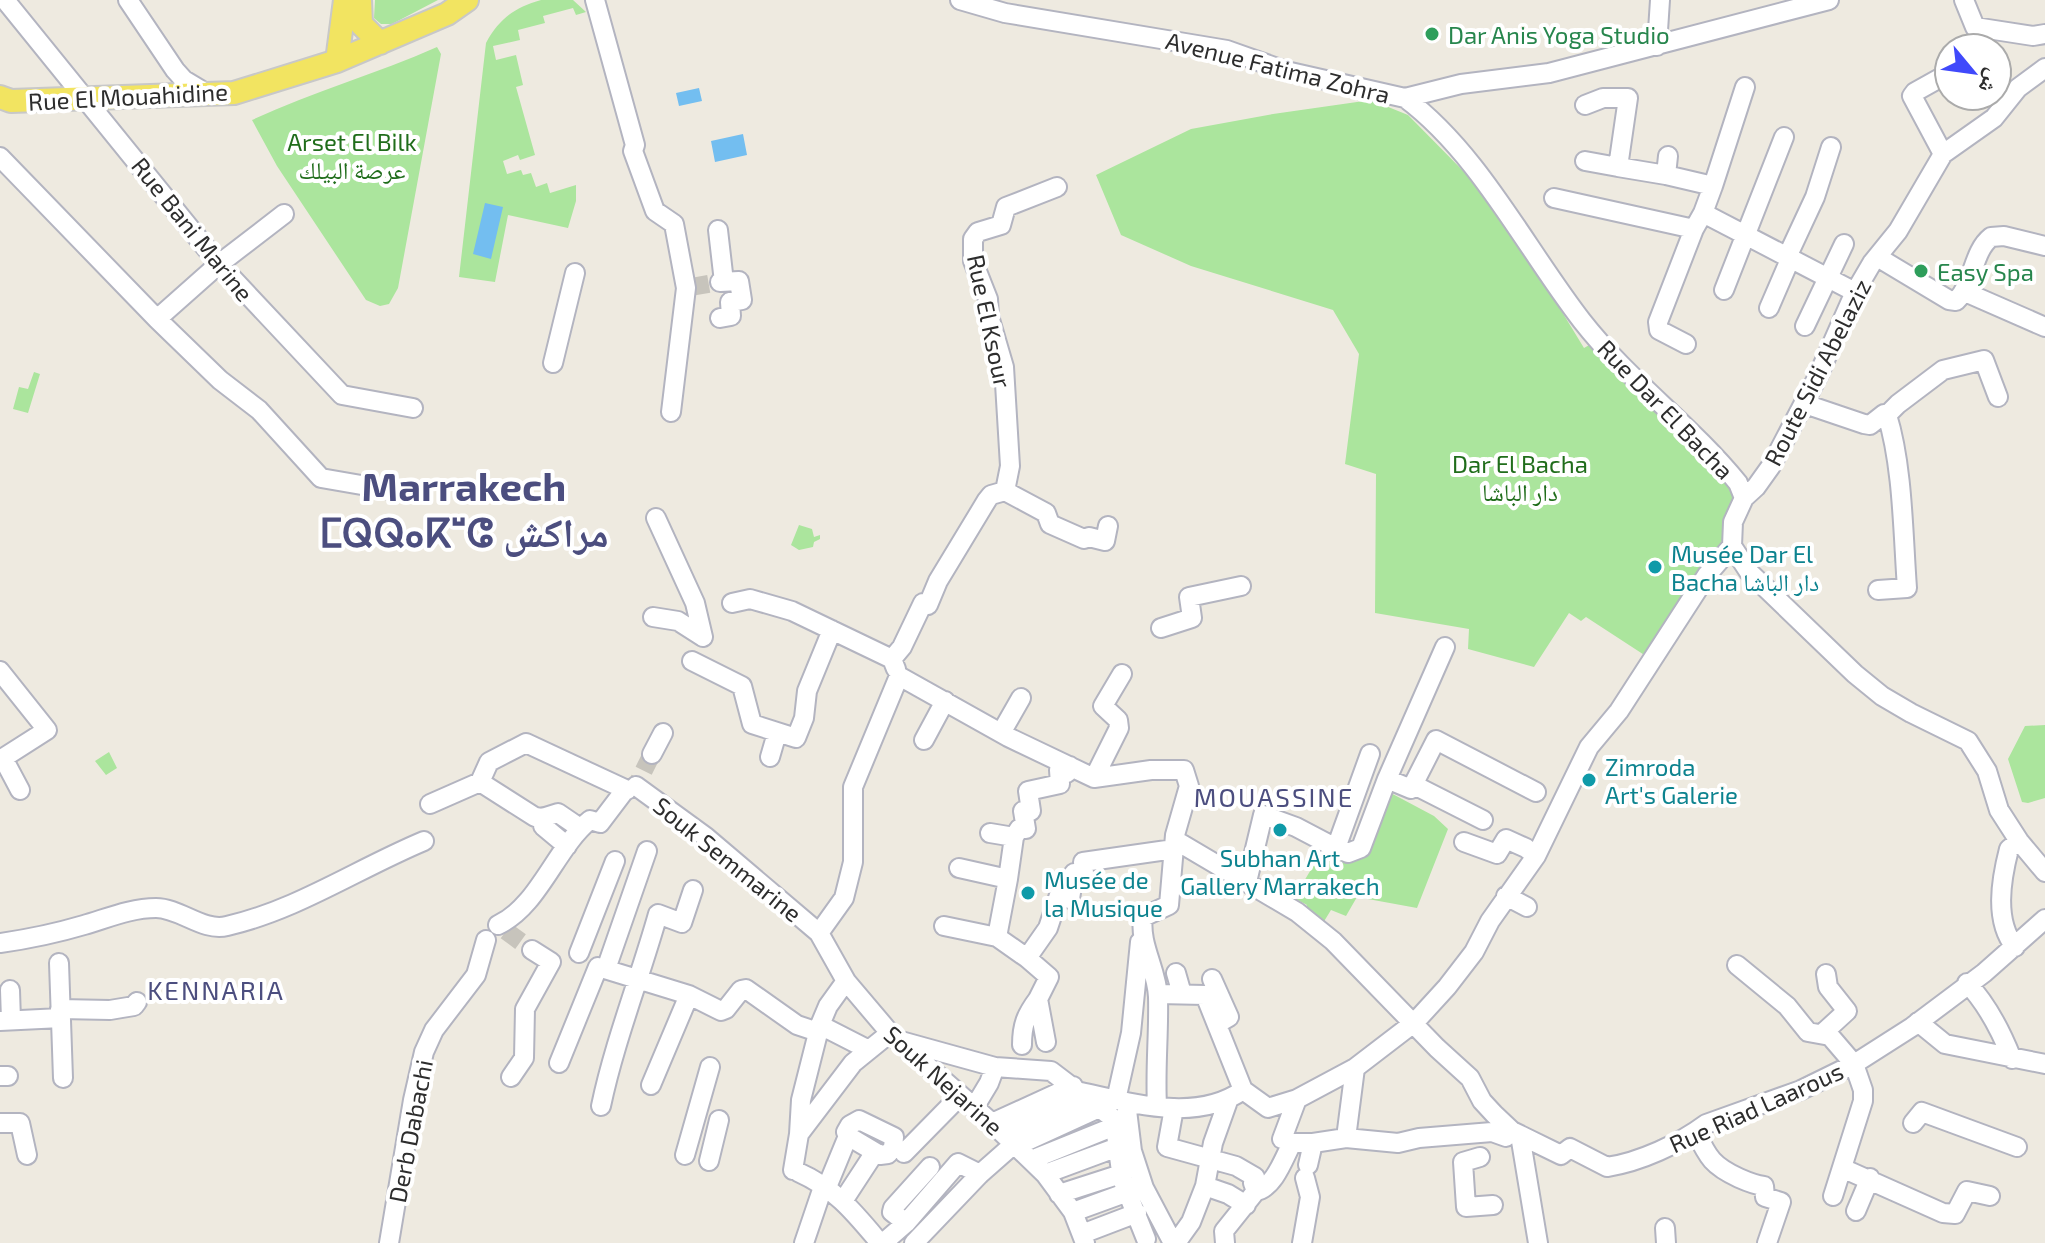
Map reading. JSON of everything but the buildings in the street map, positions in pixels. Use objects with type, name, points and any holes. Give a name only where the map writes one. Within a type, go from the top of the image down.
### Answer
[{"type":"main road","points":[[337,61],[345,0]]},
{"type":"main road","points":[[360,0],[361,24],[380,43]]},
{"type":"main road","name":"Rue El Mouahidine","points":[[4,101],[234,93],[337,61],[447,14],[467,0]]},
{"type":"street","name":"Rue Bani Marine","points":[[5,0],[219,264],[342,395],[413,408]]},
{"type":"street","points":[[128,0],[175,70],[184,80],[209,95]]},
{"type":"street","points":[[595,0],[635,145],[640,148],[653,188],[650,195],[655,211],[674,224],[688,287],[671,412]]},
{"type":"street","name":"Avenue Fatima Zohra","points":[[960,0],[1027,9],[1227,50],[1286,71],[1405,98],[1439,87],[1549,73],[1657,46],[1803,3],[1829,0]]},
{"type":"street","points":[[1657,46],[1660,0]]},
{"type":"street","points":[[1964,0],[1976,32]]},
{"type":"street","points":[[1975,27],[2033,36],[2045,34]]},
{"type":"street","name":"Route Sidi Abelaziz","points":[[2013,91],[2045,68]]},
{"type":"street","points":[[1933,82],[1912,96],[1943,154]]},
{"type":"street","points":[[1686,344],[1659,330],[1658,322],[1713,186],[1745,87]]},
{"type":"street","name":"Rue Dar El Bacha","points":[[1297,1099],[1355,1068],[1415,1022],[1474,952],[1506,896],[1536,856],[1589,747],[1619,711],[1707,575],[1732,546],[1733,522],[1744,498],[1738,483],[1728,471],[1583,322],[1467,161],[1423,111],[1405,98]]},
{"type":"street","points":[[1585,105],[1603,98],[1628,98],[1618,167]]},
{"type":"street","name":"Route Sidi Abelaziz","points":[[1744,498],[1771,466],[1805,404],[1855,292],[1872,263],[1898,231],[1943,154],[1994,118],[1996,112]]},
{"type":"street","points":[[1724,290],[1784,137]]},
{"type":"street","points":[[1769,308],[1788,264],[1788,255],[1815,197],[1831,147]]},
{"type":"street","points":[[1666,175],[1668,156]]},
{"type":"street","points":[[0,157],[157,319],[220,380],[259,410],[321,478],[396,491]]},
{"type":"street","points":[[1585,161],[1713,186]]},
{"type":"street","name":"Rue El Ksour","points":[[1005,491],[1010,466],[1004,367],[989,316],[988,299],[973,261],[973,239],[980,231],[1001,225],[1006,207],[1057,187]]},
{"type":"street","points":[[1554,198],[1699,221],[1746,234],[1855,292]]},
{"type":"street","points":[[157,319],[219,264],[284,214]]},
{"type":"street","points":[[718,230],[722,282],[739,281],[742,300],[730,302],[731,316],[720,318]]},
{"type":"street","points":[[1879,258],[1949,300],[1956,301],[1965,292],[1982,247],[1991,237],[2004,236],[2045,246]]},
{"type":"street","points":[[1805,326],[1844,244]]},
{"type":"street","points":[[553,363],[575,273]]},
{"type":"street","points":[[1965,292],[2045,327]]},
{"type":"street","points":[[1805,404],[1870,425],[1943,370],[1984,360],[1998,397]]},
{"type":"street","points":[[1878,590],[1907,588],[1899,492],[1887,415]]},
{"type":"street","points":[[819,933],[844,898],[853,862],[853,787],[902,647],[923,603],[928,605],[938,581],[989,497],[1005,491],[1046,513],[1050,524],[1084,539],[1089,537],[1103,542],[1108,526]]},
{"type":"street","points":[[653,617],[678,621],[703,637],[695,603],[656,518]]},
{"type":"street","points":[[1732,546],[1749,572],[1855,674],[1882,696],[1968,741],[1987,771],[1999,810],[2019,841],[2045,872]]},
{"type":"street","points":[[1161,628],[1192,618],[1189,597],[1241,586]]},
{"type":"street","points":[[732,603],[750,599],[792,611],[832,630],[1001,733],[1094,778],[1151,770],[1184,770],[1189,786],[1174,844],[1169,905],[1143,917],[1131,1033],[1105,1104],[1118,1147],[1121,1174],[1147,1242]]},
{"type":"street","points":[[692,661],[742,686],[752,724],[796,738],[804,718],[807,691],[832,630]]},
{"type":"street","points":[[1247,882],[1263,815],[1296,827],[1348,853],[1361,848],[1387,779],[1445,647]]},
{"type":"street","points":[[0,671],[47,730],[1,759],[20,790]]},
{"type":"street","points":[[1094,778],[1120,726],[1098,697],[1111,695],[1122,674]]},
{"type":"street","points":[[1001,733],[1021,698]]},
{"type":"street","points":[[924,740],[945,701]]},
{"type":"street","points":[[652,754],[663,733]]},
{"type":"street","points":[[770,757],[777,733]]},
{"type":"street","points":[[1387,779],[1408,790],[1414,785],[1436,740],[1536,792]]},
{"type":"street","name":"Souk Semmarine","points":[[480,782],[489,762],[526,743],[569,755],[706,837],[819,933]]},
{"type":"street","points":[[1336,848],[1370,754]]},
{"type":"street","points":[[997,937],[1014,837],[1019,829],[1026,829],[1023,811],[1031,811],[1028,791],[1060,784],[1059,770],[1067,773],[1070,766]]},
{"type":"street","points":[[430,804],[480,782],[535,817],[558,813],[580,828]]},
{"type":"street","points":[[1414,785],[1483,820]]},
{"type":"street","points":[[542,818],[543,826],[567,846],[590,820],[600,823],[629,789]]},
{"type":"street","points":[[990,833],[1014,837]]},
{"type":"street","points":[[1464,842],[1497,854],[1506,839],[1536,856]]},
{"type":"street","points":[[0,943],[40,937],[119,914],[155,908],[222,928],[280,911],[382,858],[424,841]]},
{"type":"street","points":[[2015,947],[2004,934],[2002,882],[2009,849],[2019,841]]},
{"type":"street","points":[[1027,958],[1048,928],[1059,895],[1070,899],[1074,873],[1084,873],[1083,862],[1174,844],[1247,882],[1297,912],[1333,941],[1470,1078],[1482,1101],[1516,1133],[1538,1243]]},
{"type":"street","name":"Derb Dabachi","points":[[389,1243],[416,1081],[424,1052],[434,1030],[476,975],[494,929],[509,920],[542,882],[567,846]]},
{"type":"street","points":[[606,969],[647,851]]},
{"type":"street","points":[[579,953],[615,861]]},
{"type":"street","points":[[959,868],[1008,879]]},
{"type":"street","points":[[601,1106],[612,1053],[639,980],[658,914],[682,923],[693,890]]},
{"type":"street","points":[[1506,896],[1527,907]]},
{"type":"street","name":"Rue Riad Laarous","points":[[1516,1133],[1561,1155],[1570,1148],[1607,1167],[1642,1157],[1696,1132],[1706,1124],[1801,1090],[1854,1064],[1918,1022],[2015,947],[2045,919]]},
{"type":"street","points":[[590,923],[619,933]]},
{"type":"street","points":[[944,926],[997,937],[1049,977],[1026,1015],[1022,1026],[1022,1045]]},
{"type":"street","points":[[1141,931],[1158,994],[1155,1059],[1165,1107],[1167,1147],[1236,1166],[1255,1177],[1251,1198]]},
{"type":"street","name":"Souk Nejarine","points":[[819,933],[846,981],[894,1037],[1045,1174],[1080,1232]]},
{"type":"street","points":[[511,1077],[524,1058],[525,1009],[551,962],[532,950]]},
{"type":"street","points":[[59,963],[63,1078]]},
{"type":"street","points":[[1737,965],[1787,1006],[1808,1032],[1830,1036],[1854,1064],[1863,1090],[1863,1101],[1833,1196]]},
{"type":"street","points":[[559,1063],[596,968],[689,995],[721,1011],[741,990],[746,989],[797,1025],[819,1028],[867,1049]]},
{"type":"street","points":[[1176,973],[1181,1001]]},
{"type":"street","points":[[1823,1033],[1847,1011],[1828,987],[1826,974]]},
{"type":"street","points":[[1212,979],[1229,1017],[1217,1024]]},
{"type":"street","points":[[846,981],[828,1006],[819,1028],[801,1100],[795,1171],[826,1185],[882,1243],[906,1223],[937,1172],[958,1163],[980,1174]]},
{"type":"street","points":[[1967,983],[1996,1021],[2012,1059]]},
{"type":"street","points":[[10,990],[6,1020],[110,1010],[134,1006],[137,1002]]},
{"type":"street","points":[[799,1134],[867,1049],[894,1037],[995,1067],[1051,1071],[1105,1104],[1132,1151],[1144,1188],[1174,1243],[1191,1222],[1205,1186],[1213,1143],[1236,1095],[1217,1024],[1205,995],[1181,1001],[1158,994]]},
{"type":"street","points":[[651,1085],[689,995]]},
{"type":"street","points":[[1038,999],[1046,1042]]},
{"type":"street","points":[[1918,1022],[1945,1044],[2045,1064]]},
{"type":"street","points":[[941,1079],[951,1056]]},
{"type":"street","points":[[1031,1160],[1064,1146],[1155,1059]]},
{"type":"street","points":[[685,1155],[710,1067]]},
{"type":"street","points":[[843,1201],[891,1151],[967,1102],[989,1083],[995,1067]]},
{"type":"street","points":[[1346,1138],[1355,1068]]},
{"type":"street","points":[[914,1243],[980,1174],[1007,1137],[1050,1114],[1105,1104],[1201,1107],[1236,1095],[1268,1108],[1297,1099]]},
{"type":"street","points":[[1297,1099],[1282,1139],[1292,1143],[1346,1138],[1398,1143],[1419,1138],[1492,1132],[1506,1137],[1516,1133]]},
{"type":"street","points":[[821,1103],[849,1130]]},
{"type":"street","points":[[1913,1123],[1922,1112],[2017,1147]]},
{"type":"street","points":[[1007,1137],[1050,1114]]},
{"type":"street","points":[[1050,1114],[1064,1146]]},
{"type":"street","points":[[709,1161],[719,1120]]},
{"type":"street","points":[[804,1243],[849,1130],[859,1120],[891,1135],[896,1139],[891,1151]]},
{"type":"street","points":[[0,1123],[20,1123],[27,1155]]},
{"type":"street","points":[[1696,1132],[1716,1167],[1756,1186],[1764,1186],[1765,1197],[1781,1202],[1767,1243]]},
{"type":"street","points":[[1225,1243],[1224,1231],[1251,1198],[1264,1190],[1292,1143]]},
{"type":"street","points":[[1302,1243],[1310,1197],[1307,1171],[1313,1143]]},
{"type":"street","points":[[1045,1174],[1118,1147]]},
{"type":"street","points":[[891,1151],[937,1172]]},
{"type":"street","points":[[1480,1157],[1463,1162],[1466,1207],[1493,1205]]},
{"type":"street","points":[[1842,1168],[1948,1214],[1955,1214],[1967,1191],[1990,1196]]},
{"type":"street","points":[[1059,1194],[1121,1174]]},
{"type":"street","points":[[1856,1211],[1870,1178]]},
{"type":"street","points":[[1205,1186],[1251,1198]]},
{"type":"street","points":[[1080,1232],[1128,1192]]},
{"type":"street","points":[[1080,1232],[1156,1211]]},
{"type":"green space","points":[[375,0],[438,0],[392,24],[381,24],[374,18]]},
{"type":"green space","points":[[541,0],[573,0],[586,12],[576,15],[573,8],[543,16],[545,23],[518,30],[520,40],[493,46],[496,60],[516,55],[523,85],[516,87],[535,155],[520,160],[518,155],[503,161],[507,174],[521,170],[523,175],[531,173],[536,187],[547,183],[550,193],[576,185],[576,201],[568,228],[508,215],[495,282],[459,277],[486,43],[496,27],[509,15]]},
{"type":"green space","name":"Arset El Bilk عرصة البيلك","points":[[437,47],[441,54],[398,288],[389,304],[380,306],[366,300],[277,166],[252,120]]},
{"type":"green space","name":"Dar El Bacha دار الباشا","points":[[1371,100],[1408,115],[1480,188],[1523,248],[1584,348],[1591,344],[1731,482],[1733,507],[1726,534],[1652,660],[1586,617],[1581,621],[1569,613],[1534,667],[1468,649],[1469,629],[1375,613],[1376,474],[1345,464],[1359,354],[1333,310],[1191,266],[1121,235],[1096,175],[1191,129]]},
{"type":"green space","points":[[34,372],[40,374],[28,413],[13,409],[19,387],[28,389]]},
{"type":"green space","points":[[799,525],[812,529],[814,537],[820,535],[813,547],[799,550],[791,545]]},
{"type":"green space","points":[[2045,725],[2045,798],[2022,802],[2008,759],[2025,726]]},
{"type":"green space","points":[[109,752],[117,768],[106,775],[95,761]]},
{"type":"green space","points":[[1387,791],[1434,816],[1448,829],[1417,908],[1357,897],[1346,916],[1331,910],[1323,923],[1304,911],[1307,905],[1294,898],[1325,846],[1350,855]]},
{"type":"water","points":[[699,88],[702,101],[679,106],[676,93]]},
{"type":"water","points":[[743,134],[747,155],[715,162],[711,141]]},
{"type":"water","points":[[485,203],[503,207],[491,259],[473,254]]},
{"type":"tunnel","points":[[691,287],[720,282]]},
{"type":"tunnel","points":[[627,790],[636,786],[652,754]]},
{"type":"tunnel","points":[[506,931],[532,950]]},
{"type":"place","name":"Dar Anis Yoga Studio","points":[[1432,34]]},
{"type":"place","name":"Easy Spa","points":[[1921,271]]},
{"type":"place","name":"Musée Dar El Bacha دار الباشا","points":[[1655,567]]},
{"type":"place","name":"Zimroda Art's Galerie","points":[[1589,780]]},
{"type":"place","name":"Subhan Art Gallery Marrakech","points":[[1280,830]]},
{"type":"place","name":"Musée de la Musique","points":[[1028,893]]},
{"type":"district","name":"Marrakech ⵎⵕⵕⴰⴽⵯⵛ مراكش","points":[[464,508]]},
{"type":"district","name":"MOUASSINE","points":[[1274,796]]},
{"type":"district","name":"KENNARIA","points":[[216,989]]}]
